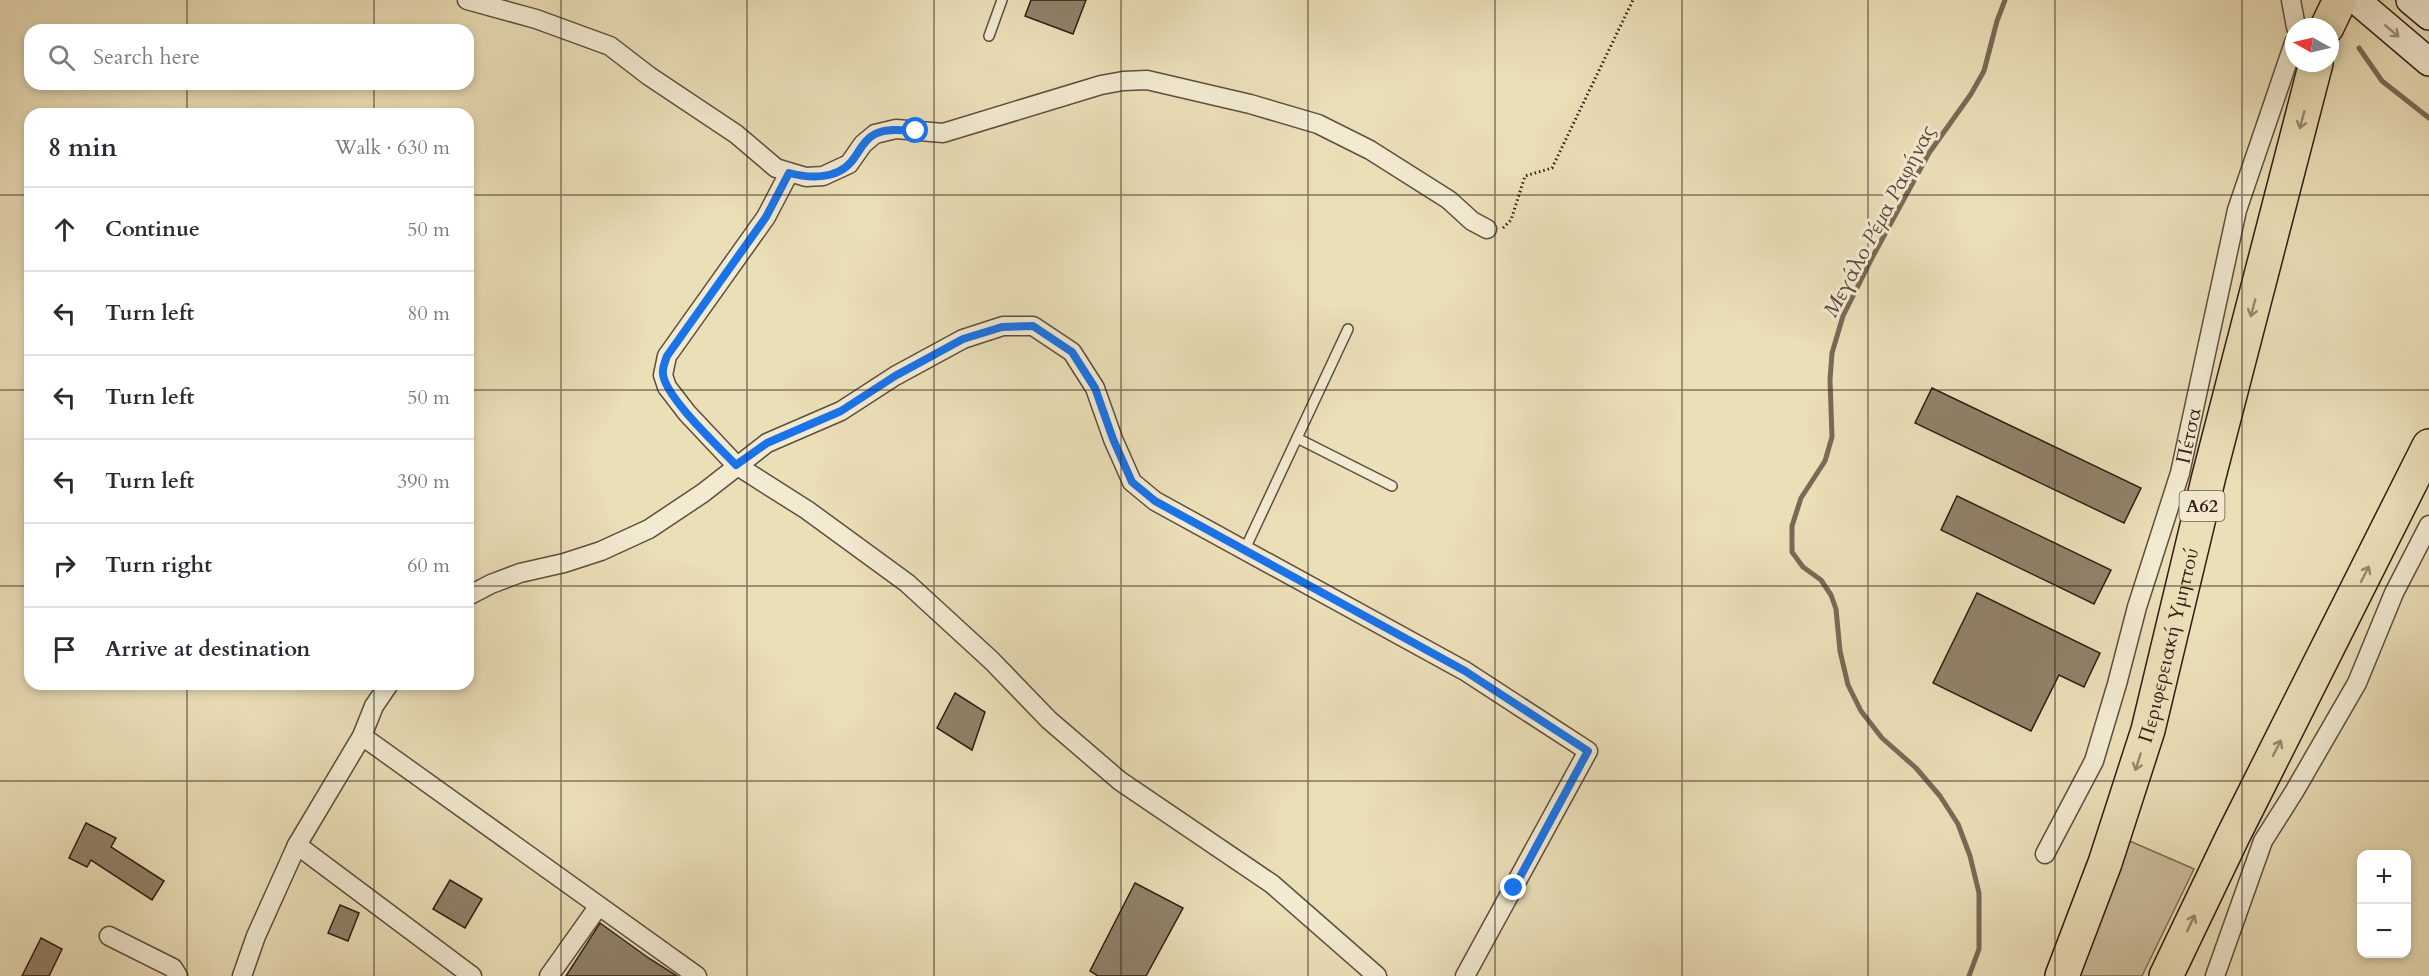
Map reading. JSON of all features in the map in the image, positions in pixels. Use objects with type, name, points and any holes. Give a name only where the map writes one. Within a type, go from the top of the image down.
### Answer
[{"type":"highway","points":[[2331,18],[2340,0]]},
{"type":"highway","name":"Περιφερειακή Υμηττού","points":[[2062,976],[2108,853],[2148,730],[2209,476],[2314,72]]},
{"type":"highway","points":[[2166,976],[2233,836],[2429,446]]},
{"type":"main road","points":[[2356,0],[2429,62]]},
{"type":"main road","points":[[2410,0],[2429,16]]},
{"type":"street","points":[[467,0],[536,19],[610,46],[649,76],[736,134],[776,168],[806,177],[823,176],[849,164],[863,144],[875,134],[896,129],[942,134],[1101,85],[1147,80],[1250,104],[1318,124],[1370,150],[1449,200],[1472,221],[1487,229]]},
{"type":"street","points":[[2291,0],[2294,18]]},
{"type":"street","name":"Πέτσα","points":[[2045,854],[2094,761],[2137,607],[2180,473],[2237,210],[2285,69]]},
{"type":"street","points":[[789,173],[766,217],[674,343],[664,366],[663,375],[667,387],[687,413],[736,465],[807,510],[908,583],[992,661],[1049,720],[1120,781],[1272,884],[1377,976]]},
{"type":"street","points":[[474,593],[520,573],[564,563],[601,551],[650,529],[767,443],[841,411],[895,376],[963,339],[1002,327],[1033,326],[1072,352],[1095,388],[1113,439],[1132,482],[1155,501],[1465,671],[1588,751],[1466,976]]},
{"type":"street","points":[[2214,976],[2263,841],[2358,683],[2394,593],[2429,525]]},
{"type":"street","points":[[242,976],[256,936],[297,845],[362,736],[374,706],[385,690]]},
{"type":"street","points":[[362,736],[598,908],[697,976]]},
{"type":"street","points":[[297,845],[472,976]]},
{"type":"street","points":[[549,976],[598,908]]},
{"type":"street","points":[[109,936],[173,968],[178,976]]},
{"type":"lane","points":[[988,36],[1002,0]]},
{"type":"lane","points":[[1245,549],[1348,329]]},
{"type":"lane","points":[[1297,438],[1392,486]]},
{"type":"path","points":[[1487,229],[1505,227],[1511,220],[1525,176],[1552,168],[1633,0]]},
{"type":"shaded area","points":[[2125,839],[2194,869],[2142,976],[2076,976]]},
{"type":"building","points":[[1031,0],[1086,0],[1073,34],[1025,16]]},
{"type":"building","points":[[1932,388],[2141,488],[2124,523],[1915,423]]},
{"type":"building","points":[[1957,496],[2111,570],[2094,604],[1941,530]]},
{"type":"building","points":[[1977,593],[2100,653],[2084,687],[2059,675],[2031,731],[1933,683]]},
{"type":"building","points":[[955,693],[985,712],[972,750],[937,728]]},
{"type":"building","points":[[86,823],[116,838],[111,847],[164,881],[152,900],[91,860],[87,867],[69,858]]},
{"type":"building","points":[[450,880],[482,899],[465,928],[433,909]]},
{"type":"building","points":[[1135,883],[1183,908],[1146,976],[1098,976],[1090,971]]},
{"type":"building","points":[[340,905],[359,913],[348,941],[328,933]]},
{"type":"building","points":[[600,923],[650,959],[677,976],[566,976]]},
{"type":"building","points":[[41,938],[62,949],[49,976],[22,976]]},
{"type":"waterway","name":"Μεγάλο Ρέμα Ραφήνας","points":[[1969,976],[1979,949],[1979,893],[1970,856],[1958,824],[1940,796],[1916,768],[1882,738],[1861,711],[1848,685],[1840,651],[1836,609],[1831,595],[1821,580],[1803,567],[1792,552],[1792,526],[1801,498],[1825,461],[1832,437],[1830,380],[1832,353],[1843,316],[1929,153],[1971,94],[1984,71],[2005,0]]},
{"type":"waterway","points":[[2359,48],[2382,81],[2429,118]]},
{"type":"route","points":[[916,131],[896,129],[875,134],[863,144],[849,164],[823,176],[806,177],[789,173],[766,217],[674,343],[667,356],[663,375],[667,387],[687,413],[736,465],[767,443],[841,411],[895,376],[963,339],[1002,327],[1033,326],[1072,352],[1095,388],[1113,439],[1132,482],[1155,501],[1465,671],[1588,751],[1514,888]]}]
